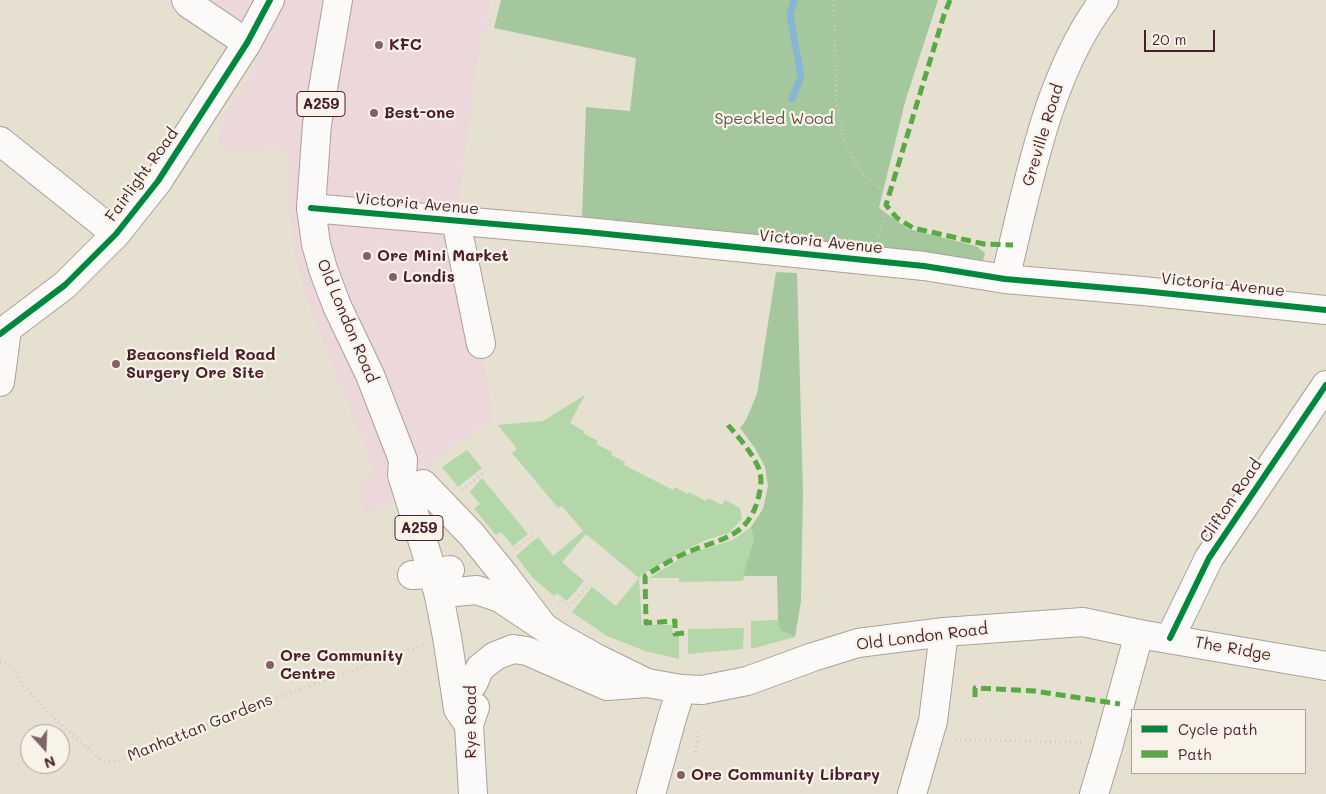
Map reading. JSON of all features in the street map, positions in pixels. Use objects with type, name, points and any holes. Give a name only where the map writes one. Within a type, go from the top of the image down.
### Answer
[{"type":"main road","points":[[186,0],[189,4],[247,43]]},
{"type":"main road","name":"Fairlight Road","points":[[3,332],[65,286],[116,234],[158,181],[247,43],[270,0]]},
{"type":"main road","name":"Old London Road","points":[[338,0],[317,124],[311,208],[316,244],[337,306],[370,376],[403,460],[402,475],[438,581]]},
{"type":"main road","name":"Greville Road","points":[[1005,279],[1022,206],[1061,78],[1090,20],[1104,0]]},
{"type":"main road","points":[[0,141],[116,234]]},
{"type":"main road","name":"Victoria Avenue","points":[[311,208],[924,266],[1005,279],[1144,290],[1326,310]]},
{"type":"main road","points":[[456,221],[481,344]]},
{"type":"main road","points":[[0,382],[3,332]]},
{"type":"main road","name":"Clifton Road","points":[[1170,638],[1209,558],[1326,385]]},
{"type":"main road","name":"Old London Road","points":[[403,460],[418,470],[423,484],[458,710],[468,725]]},
{"type":"main road","points":[[423,484],[472,536],[542,625]]},
{"type":"main road","name":"Old London Road","points":[[438,581],[477,590],[500,598],[596,658],[647,683],[681,690],[702,690],[740,683],[858,643],[944,632],[1082,622],[1139,634]]},
{"type":"main road","name":"Rye Road","points":[[438,581],[473,684],[475,707],[468,725],[473,794]]},
{"type":"main road","points":[[912,794],[933,721],[944,632]]},
{"type":"main road","points":[[1094,794],[1139,634]]},
{"type":"main road","name":"The Ridge","points":[[1139,634],[1326,666]]},
{"type":"main road","points":[[473,684],[480,668],[496,656],[513,649],[527,650],[607,686],[647,683]]},
{"type":"main road","points":[[651,794],[681,690]]},
{"type":"path","points":[[834,0],[836,103],[845,142],[863,175],[889,194]]},
{"type":"path","points":[[873,261],[886,205]]},
{"type":"path","points":[[462,490],[485,472]]},
{"type":"path","points":[[513,551],[535,533]]},
{"type":"path","points":[[561,600],[569,607],[589,584]]},
{"type":"path","points":[[928,739],[1092,742],[1108,748]]},
{"type":"shaded area","points":[[165,0],[489,0],[486,36],[480,36],[456,221],[481,344],[493,421],[439,456],[402,501],[365,513],[357,489],[374,471],[307,299],[296,258],[289,205],[289,152],[218,149],[220,127],[258,59],[164,3]]},
{"type":"green space","name":"Speckled Wood","points":[[501,0],[938,0],[905,102],[879,208],[908,229],[976,246],[985,253],[983,261],[582,217],[586,107],[630,111],[636,58],[494,28]]},
{"type":"green space","points":[[776,272],[797,273],[803,492],[801,601],[795,637],[780,630],[777,576],[743,576],[754,539],[751,527],[763,509],[768,486],[765,467],[755,448],[740,428],[746,420],[757,394]]},
{"type":"green space","points":[[585,395],[570,423],[598,441],[596,444],[612,452],[611,455],[625,462],[624,465],[673,490],[675,487],[706,501],[708,498],[722,505],[725,500],[740,508],[742,519],[729,533],[703,541],[642,574],[639,578],[586,534],[562,562],[584,581],[567,601],[557,593],[554,596],[532,577],[516,556],[538,537],[553,556],[583,531],[562,506],[558,508],[512,453],[517,449],[498,425],[543,421]]},
{"type":"green space","points":[[467,450],[482,468],[458,487],[442,467]]},
{"type":"green space","points":[[482,478],[528,534],[513,546],[501,532],[496,535],[474,509],[480,504],[470,492]]},
{"type":"green space","points":[[751,527],[754,538],[743,581],[679,582],[679,578],[649,578],[688,554],[733,540]]},
{"type":"green space","points":[[639,578],[642,625],[672,625],[673,636],[679,636],[679,659],[645,651],[607,636],[572,612],[592,587],[616,606]]},
{"type":"green space","points":[[778,620],[781,630],[795,637],[751,649],[751,621]]},
{"type":"green space","points":[[744,628],[743,649],[688,654],[688,629]]},
{"type":"waterway","points":[[792,99],[801,76],[790,15],[794,0]]},
{"type":"marked path","points":[[950,0],[886,205],[897,218],[913,228],[984,244],[1013,245]]},
{"type":"marked path","points":[[684,633],[675,634],[675,621],[646,623],[645,576],[681,555],[732,535],[748,521],[759,495],[761,475],[749,451],[728,425]]},
{"type":"marked path","points":[[975,697],[975,688],[1034,691],[1120,704]]},
{"type":"cycle path","points":[[0,334],[65,285],[116,234],[158,181],[247,43],[270,0]]},
{"type":"cycle path","points":[[311,208],[587,232],[924,266],[1005,279],[1326,310]]},
{"type":"cycle path","points":[[1170,638],[1209,558],[1326,385]]},
{"type":"place","name":"KFC","points":[[379,45]]},
{"type":"place","name":"Best-one","points":[[374,113]]},
{"type":"place","name":"Ore Mini Market","points":[[367,256]]},
{"type":"place","name":"Londis","points":[[393,277]]},
{"type":"place","name":"Beaconsfield Road Surgery Ore Site","points":[[116,364]]},
{"type":"place","name":"Ore Community Centre","points":[[270,665]]},
{"type":"place","name":"Ore Community Library","points":[[681,775]]}]
